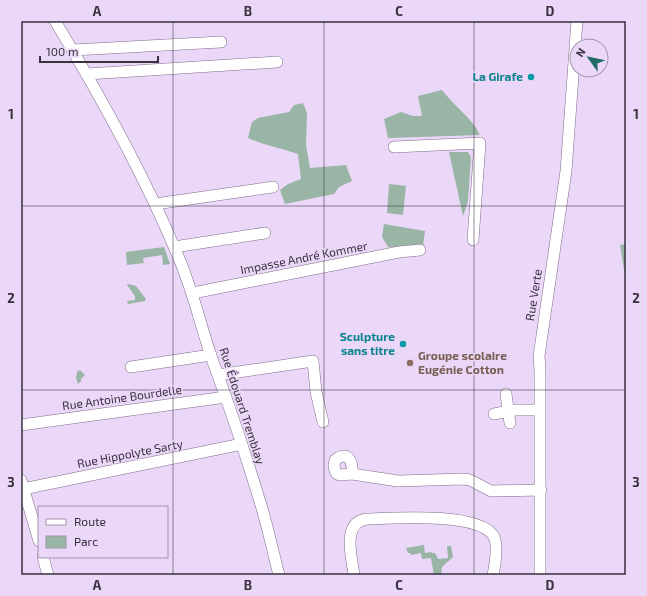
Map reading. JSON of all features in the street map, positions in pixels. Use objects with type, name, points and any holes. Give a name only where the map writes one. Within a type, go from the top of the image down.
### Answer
[{"type":"street","name":"Rue Édouard Tremblay","points":[[55,21],[87,74],[140,172],[193,293],[211,355],[242,444],[261,506],[279,575]]},
{"type":"street","name":"Rue Verte","points":[[540,575],[540,370],[538,356],[566,171],[578,21]]},
{"type":"street","points":[[73,50],[221,42]]},
{"type":"street","points":[[87,74],[277,62]]},
{"type":"street","points":[[394,147],[480,143],[473,240]]},
{"type":"street","points":[[155,204],[273,187]]},
{"type":"street","points":[[174,247],[265,233]]},
{"type":"street","name":"Impasse André Kommer","points":[[193,293],[420,250]]},
{"type":"street","points":[[131,367],[211,355]]},
{"type":"street","points":[[218,375],[313,361],[316,392],[323,422]]},
{"type":"street","points":[[506,394],[510,423]]},
{"type":"street","name":"Rue Antoine Bourdelle","points":[[21,425],[226,397]]},
{"type":"street","points":[[494,414],[515,410],[540,410]]},
{"type":"street","name":"Rue Hippolyte Sarty","points":[[22,484],[242,444]]},
{"type":"street","points":[[352,474],[398,481],[466,479],[491,491],[540,490]]},
{"type":"street","points":[[22,484],[38,538]]},
{"type":"street","points":[[354,575],[350,540],[352,531],[358,522],[367,519],[427,517],[467,522],[482,527],[489,532],[494,538],[495,545],[493,575]]},
{"type":"street","points":[[43,558],[48,575]]},
{"type":"green space","points":[[442,90],[468,118],[480,135],[388,138],[384,119],[401,112],[413,116],[422,116],[418,96]]},
{"type":"green space","points":[[303,103],[307,113],[306,145],[310,168],[346,165],[352,181],[339,187],[334,194],[285,204],[280,190],[288,184],[301,179],[298,154],[248,138],[252,122],[258,118],[289,112],[294,105]]},
{"type":"green space","points":[[449,152],[468,152],[471,157],[468,201],[463,216]]},
{"type":"green space","points":[[389,184],[406,186],[403,215],[387,213]]},
{"type":"green space","points":[[384,224],[425,231],[423,246],[388,247],[382,237]]},
{"type":"green space","points":[[626,244],[626,282],[620,245]]},
{"type":"green space","points":[[164,247],[170,264],[163,265],[162,255],[143,258],[144,263],[127,265],[126,252]]},
{"type":"green space","points":[[127,285],[136,286],[146,299],[145,301],[128,304],[127,301],[135,300],[135,296]]},
{"type":"green space","points":[[80,370],[85,375],[78,384],[76,378],[77,372]]},
{"type":"green space","points":[[424,545],[425,553],[435,553],[438,559],[448,558],[447,546],[451,546],[453,557],[442,567],[441,575],[434,575],[431,558],[422,559],[421,553],[411,555],[408,553],[406,548]]},
{"type":"place","name":"La Girafe","points":[[531,77]]},
{"type":"place","name":"Sculpture sans titre","points":[[403,344]]},
{"type":"place","name":"Groupe scolaire Eugénie Cotton","points":[[410,363]]}]
